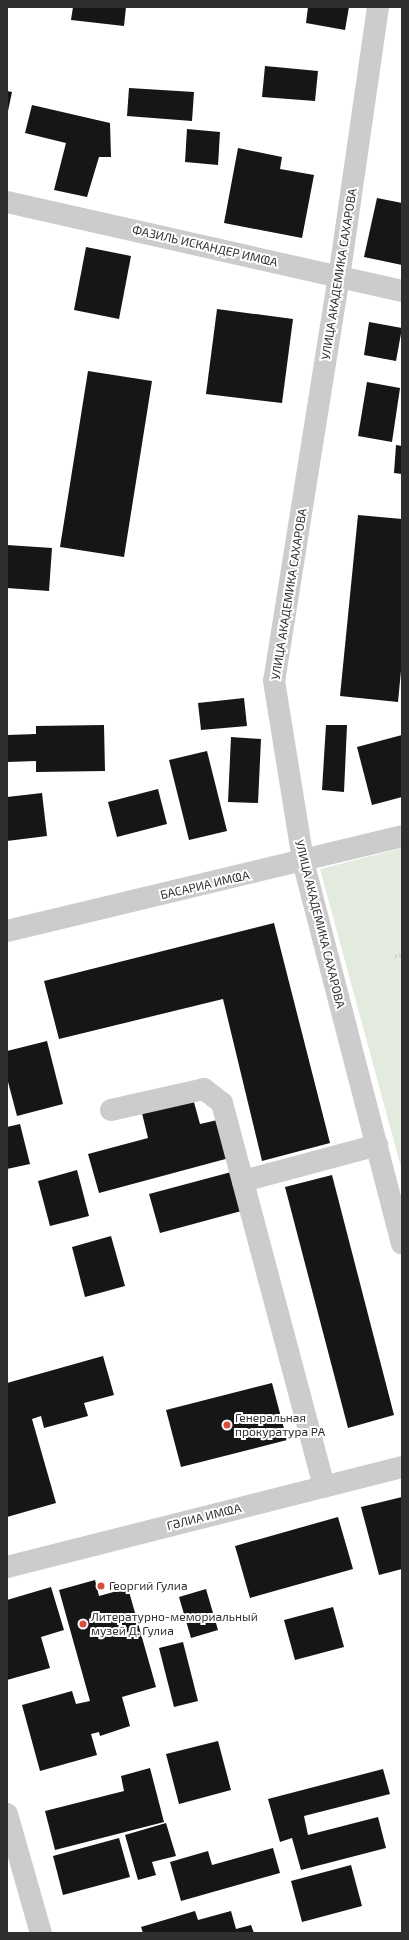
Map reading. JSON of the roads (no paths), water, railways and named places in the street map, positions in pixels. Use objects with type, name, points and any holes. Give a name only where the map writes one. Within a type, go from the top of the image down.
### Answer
[{"type":"street","name":"УЛИЦА АКАДЕМИКА САХАРОВА","points":[[378,7],[339,276],[274,681],[303,862],[402,1243]]},
{"type":"street","name":"ФАЗИЛЬ ИСКАНДЕР ИМҨА","points":[[7,202],[339,276],[402,292]]},
{"type":"street","name":"БАСАРИА ИМҨА","points":[[7,931],[303,862],[402,836]]},
{"type":"street","points":[[111,1110],[204,1089],[222,1103],[324,1487]]},
{"type":"street","points":[[243,1181],[377,1145]]},
{"type":"street","name":"ГӘЛИА ИМҨА","points":[[7,1568],[402,1467]]},
{"type":"street","points":[[7,1814],[41,1933]]},
{"type":"place","name":"Генеральная прокуратура РА","points":[[227,1425]]},
{"type":"place","name":"Георгий Гулиа","points":[[101,1586]]},
{"type":"place","name":"Литературно-мемориальный музей Д. Гулиа","points":[[83,1624]]}]
